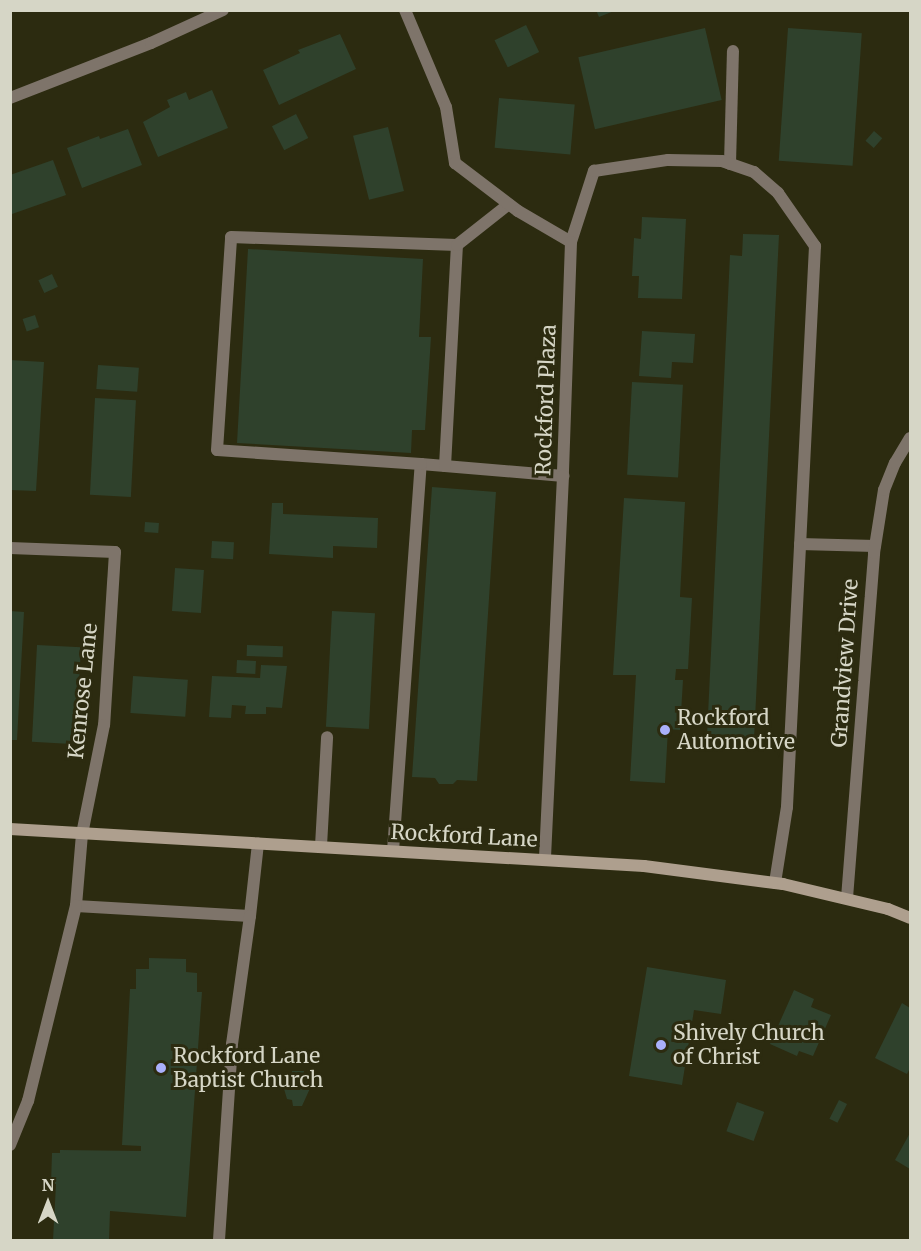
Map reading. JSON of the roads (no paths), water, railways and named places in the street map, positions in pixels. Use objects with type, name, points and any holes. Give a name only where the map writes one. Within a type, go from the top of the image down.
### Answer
[{"type":"main road","name":"Rockford Lane","points":[[10,829],[644,866],[775,883],[847,898],[910,918]]},
{"type":"street","points":[[10,98],[150,43],[223,10]]},
{"type":"street","points":[[405,10],[446,107],[455,163],[509,204],[571,242]]},
{"type":"street","points":[[733,51],[730,164],[754,172],[778,193],[815,246],[787,807],[775,883]]},
{"type":"street","name":"Rockford Plaza","points":[[545,860],[563,476],[571,242],[594,171],[668,160],[722,160],[730,164]]},
{"type":"street","points":[[509,204],[457,245],[231,237],[217,450],[563,476]]},
{"type":"street","points":[[445,466],[457,245]]},
{"type":"street","name":"Grandview Drive","points":[[847,898],[874,546],[884,490],[910,438]]},
{"type":"street","points":[[393,851],[421,464]]},
{"type":"street","points":[[800,544],[874,546]]},
{"type":"street","name":"Kenrose Lane","points":[[10,548],[115,552],[104,725],[82,834],[76,906],[28,1101],[10,1145]]},
{"type":"street","points":[[321,846],[327,737]]},
{"type":"street","points":[[219,1240],[232,1044],[258,843]]},
{"type":"street","points":[[76,906],[250,916]]},
{"type":"place","name":"Rockford Automotive","points":[[665,730]]},
{"type":"place","name":"Shively Church of Christ","points":[[661,1045]]},
{"type":"place","name":"Rockford Lane Baptist Church","points":[[161,1068]]}]
